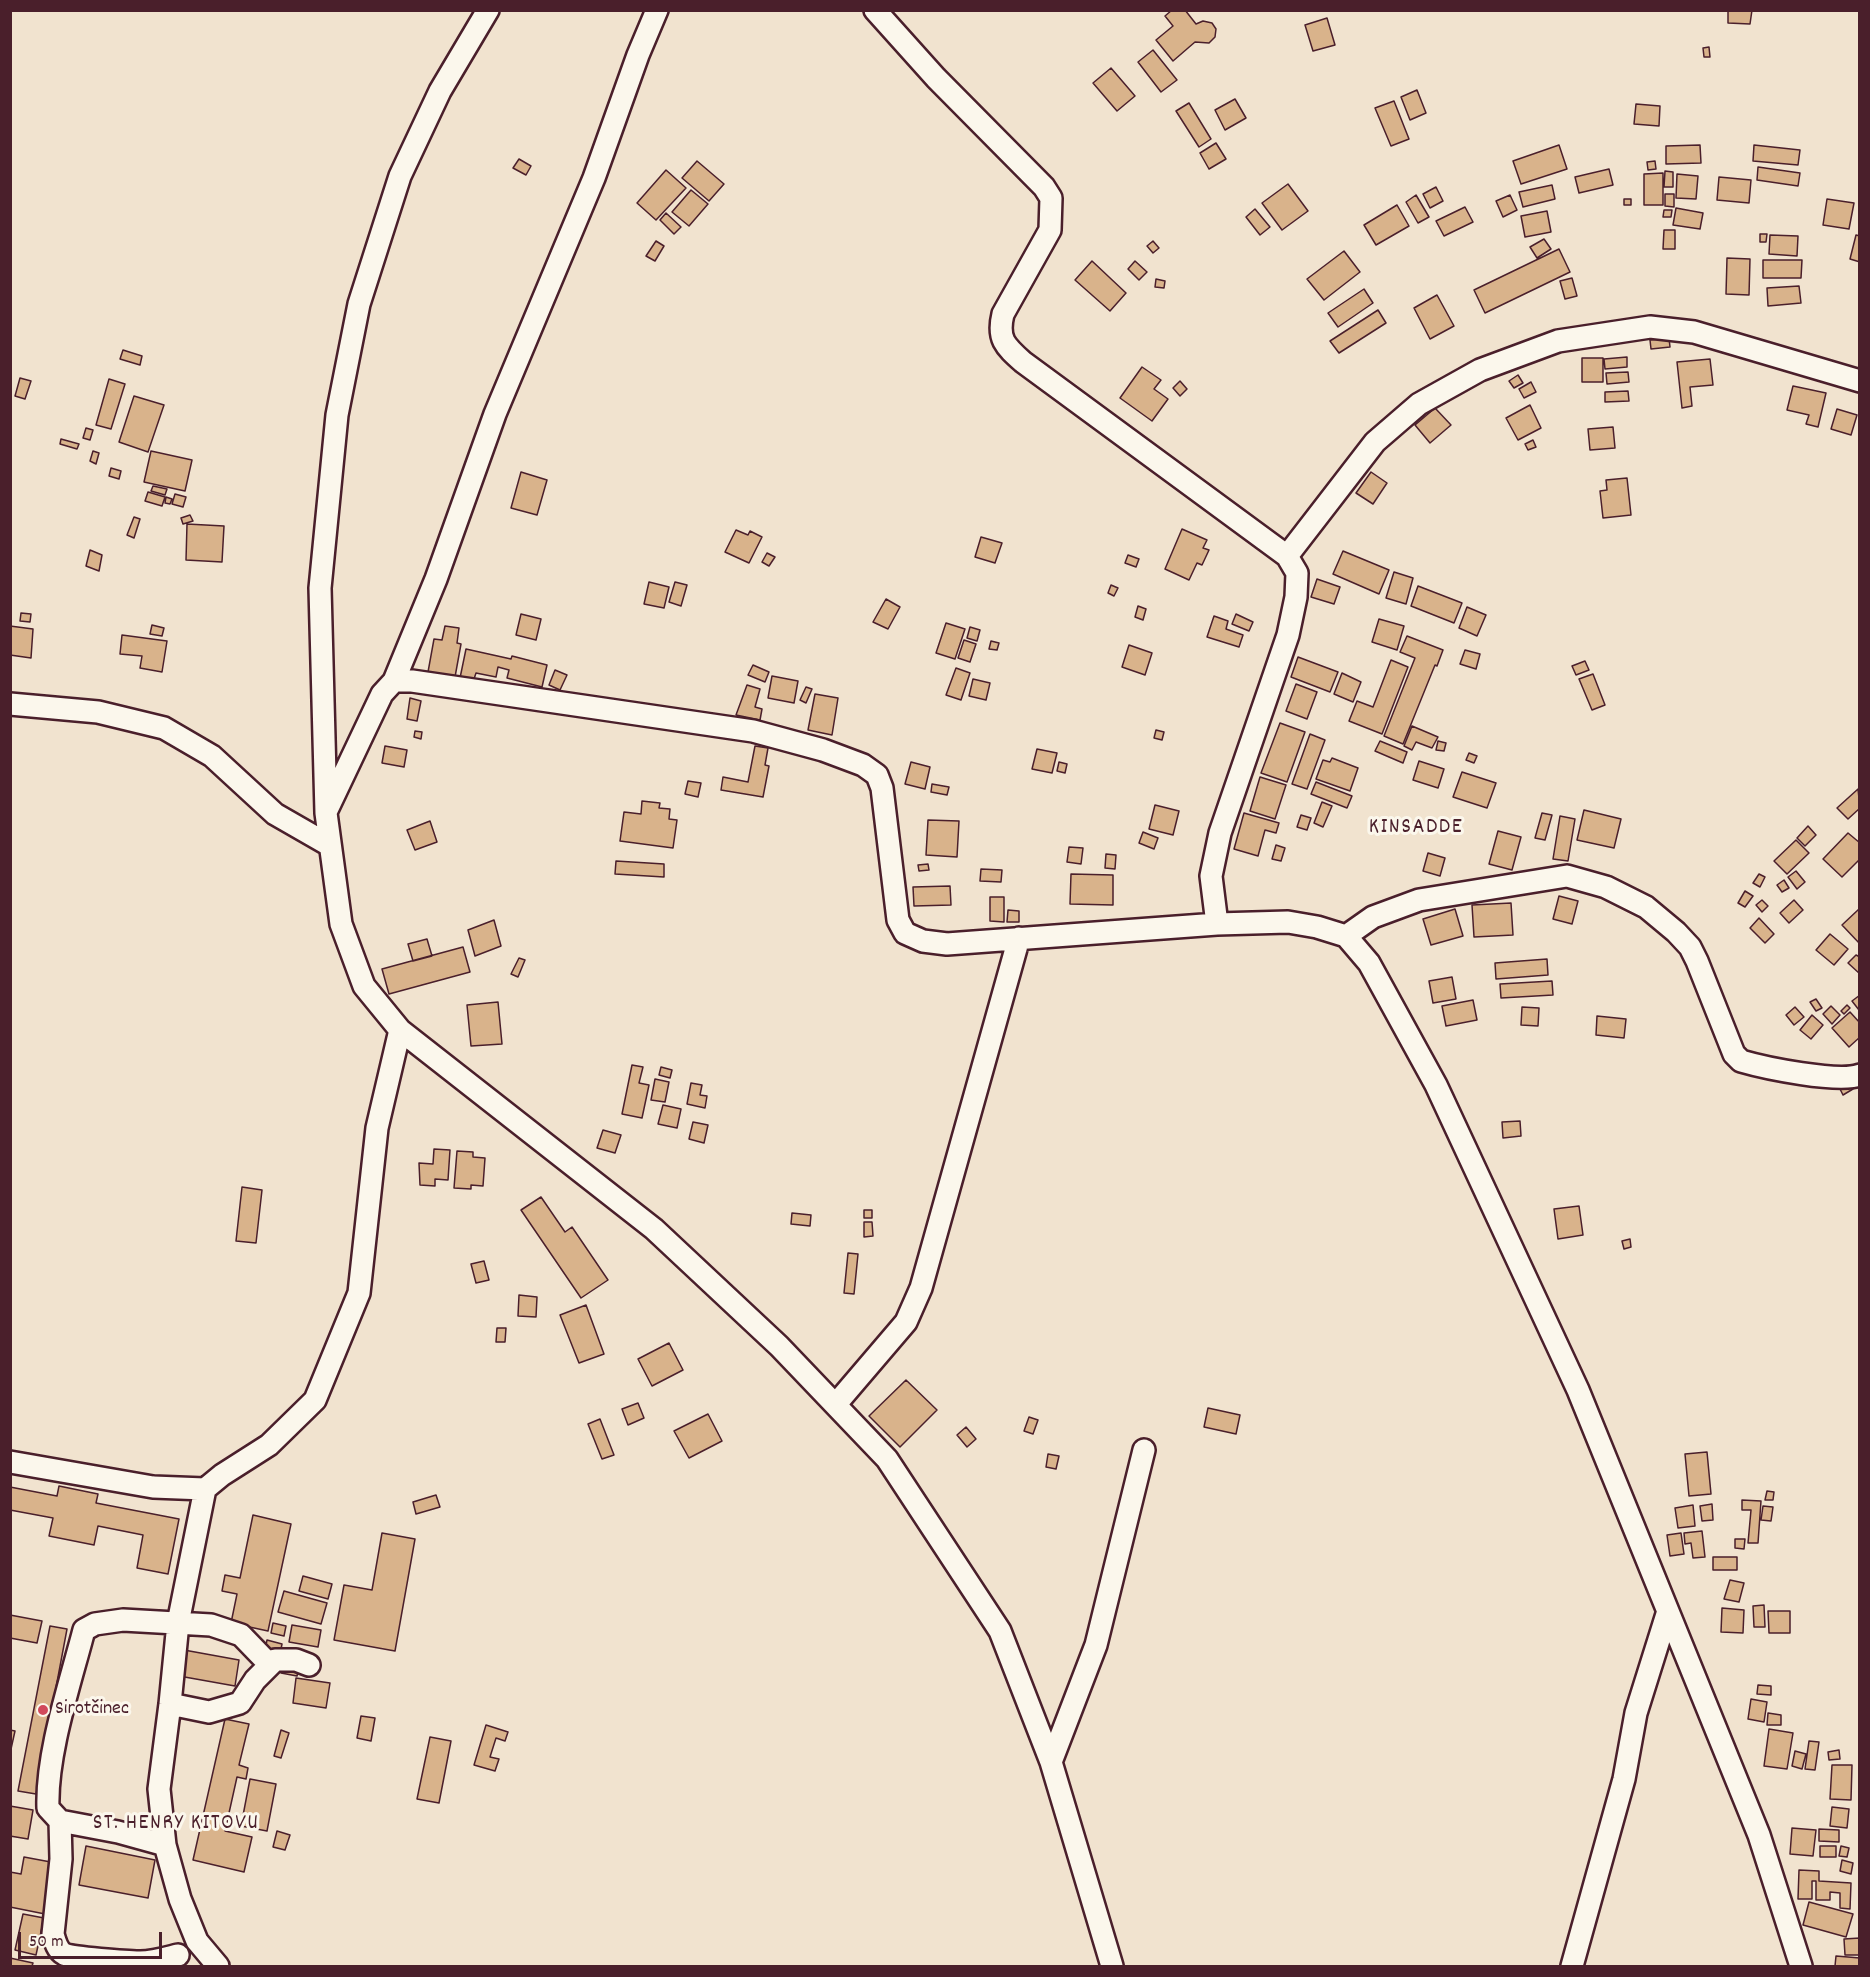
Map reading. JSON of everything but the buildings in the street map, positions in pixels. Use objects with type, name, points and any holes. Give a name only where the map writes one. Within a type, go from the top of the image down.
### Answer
[{"type":"street","points":[[488,10],[440,91],[400,176],[359,304],[337,415],[320,588],[326,813],[341,924],[364,986],[400,1030],[654,1229],[779,1346],[887,1459],[1000,1630],[1051,1762],[1112,1966]]},
{"type":"street","points":[[326,813],[370,717],[382,694],[394,681],[436,579],[495,414],[594,178],[638,55],[657,10]]},
{"type":"street","points":[[875,10],[936,78],[1044,187],[1051,198],[1050,230],[1003,314],[1000,328],[1004,345],[1023,362],[1287,556],[1297,573],[1296,597],[1288,635],[1220,833],[1211,876],[1217,924]]},
{"type":"street","points":[[1287,556],[1375,442],[1419,404],[1480,370],[1558,341],[1650,327],[1694,332],[1860,381]]},
{"type":"street","points":[[394,681],[412,681],[753,731],[823,750],[863,765],[877,775],[882,788],[898,920],[905,933],[923,940],[947,944],[1217,924],[1288,922],[1317,927],[1346,936],[1370,963],[1436,1085],[1578,1390],[1760,1835],[1801,1966]]},
{"type":"street","points":[[10,704],[98,712],[164,728],[212,756],[276,814],[329,844]]},
{"type":"street","points":[[1346,936],[1373,917],[1419,900],[1568,876],[1606,886],[1646,907],[1690,947],[1734,1054],[1741,1061],[1834,1077],[1860,1075]]},
{"type":"street","points":[[836,1404],[906,1322],[921,1288],[1019,938]]},
{"type":"street","points":[[218,1966],[197,1941],[180,1899],[165,1845],[159,1789],[178,1623],[205,1489],[222,1475],[269,1445],[315,1400],[359,1293],[376,1128],[400,1030]]},
{"type":"street","points":[[1051,1762],[1096,1645],[1144,1450]]},
{"type":"street","points":[[10,1462],[153,1488],[205,1489]]},
{"type":"street","points":[[1572,1966],[1624,1779],[1636,1713],[1668,1611]]},
{"type":"street","points":[[165,1845],[118,1832],[60,1821],[48,1808],[47,1788],[60,1719],[84,1630],[94,1624],[123,1620],[211,1625],[241,1635],[270,1665]]},
{"type":"street","points":[[170,1704],[209,1712],[240,1703],[255,1680],[275,1660],[296,1660],[309,1665]]},
{"type":"street","points":[[60,1821],[61,1859],[53,1934],[62,1953],[74,1958],[142,1962],[178,1960],[180,1899]]},
{"type":"place","name":"Sirotčinec","points":[[43,1710]]},
{"type":"district","name":"KINSADDE","points":[[1416,829]]},
{"type":"district","name":"ST. HENRY KITOVU","points":[[176,1825]]}]
